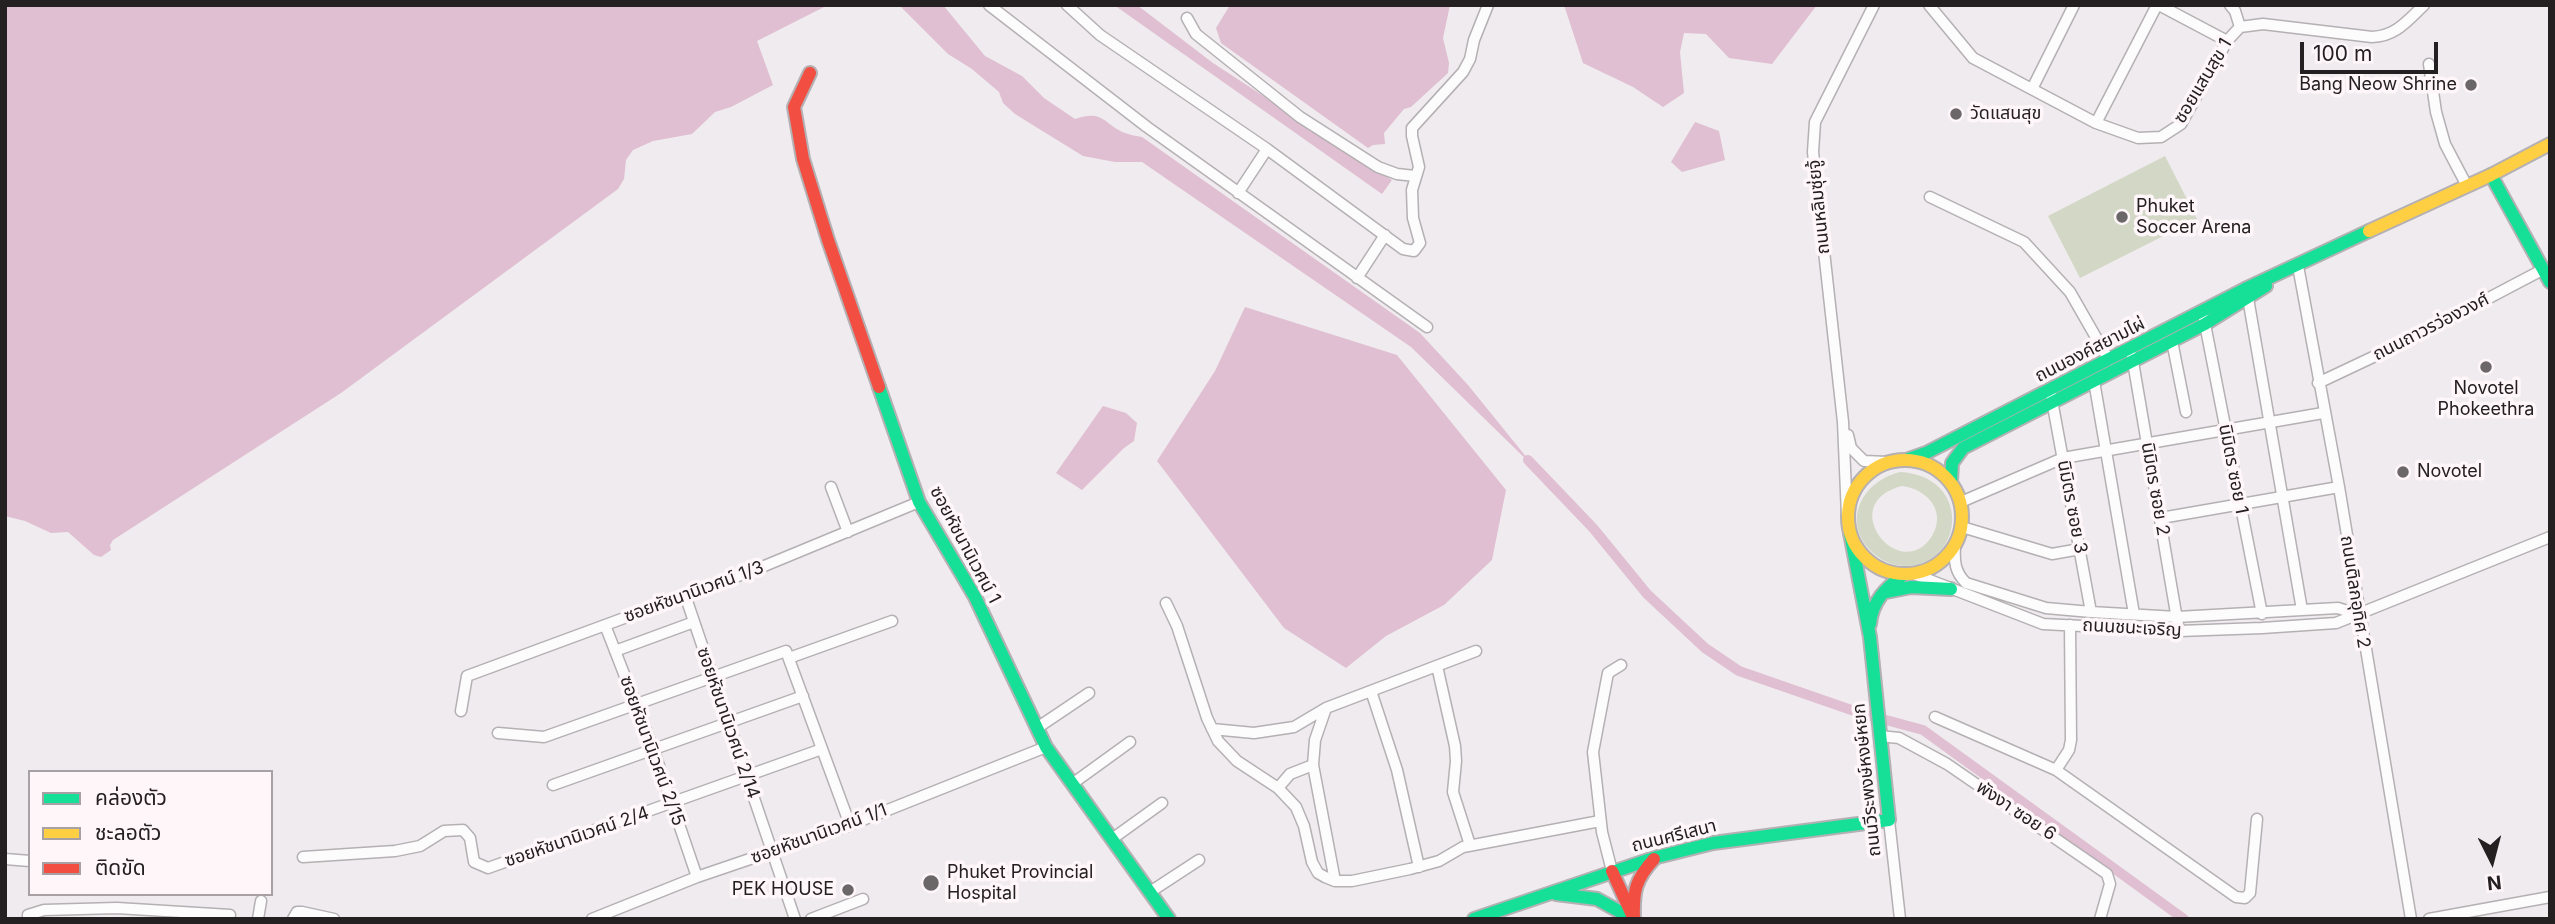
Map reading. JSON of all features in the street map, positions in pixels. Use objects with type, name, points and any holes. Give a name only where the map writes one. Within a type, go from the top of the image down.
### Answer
[{"type":"street","points":[[989,5],[1147,127],[1427,327]]},
{"type":"street","points":[[1067,5],[1100,36],[1267,149],[1403,249],[1414,251],[1420,243],[1413,218],[1412,190],[1419,167],[1412,128],[1463,72],[1488,5]]},
{"type":"street","name":"ถนนหลิมซุ่ยจู้","points":[[1847,516],[1843,422],[1814,142],[1815,122],[1874,5]]},
{"type":"street","name":"ซอยแสนสุข 1","points":[[1929,5],[1973,58],[2096,123],[2138,138],[2161,137],[2181,124],[2227,41],[2240,26],[2263,24],[2386,37],[2398,31],[2424,5]]},
{"type":"street","points":[[2032,89],[2074,5]]},
{"type":"street","points":[[2096,123],[2158,5],[2227,41]]},
{"type":"street","points":[[2230,5],[2240,26]]},
{"type":"street","points":[[1187,18],[1196,34],[1300,117],[1378,167],[1396,174],[1415,176]]},
{"type":"street","points":[[2429,64],[2436,112],[2445,144],[2467,186]]},
{"type":"street","name":"ซอยหัชนานิเวศน์ 1","points":[[810,73],[794,107],[803,159],[831,250],[919,502],[975,597],[1046,747],[1169,919]]},
{"type":"street","name":"ถนนองค์สยามไผ่","points":[[1951,482],[1952,464],[1956,454],[2109,360],[2172,341],[2245,289],[2491,175],[2550,144]]},
{"type":"street","points":[[1238,193],[1267,149]]},
{"type":"street","points":[[2491,175],[2550,282]]},
{"type":"street","points":[[1930,197],[2024,242],[2070,292],[2109,360]]},
{"type":"street","points":[[1357,278],[1385,235]]},
{"type":"street","name":"ถนนองค์สยามไผ่","points":[[1906,460],[2094,381],[2132,355],[2248,298],[2294,268]]},
{"type":"street","name":"ถนนติลกอุทิศ 2","points":[[2294,268],[2339,487],[2411,919]]},
{"type":"street","name":"ถนนถาวรว่องวงศ์","points":[[2318,383],[2409,340],[2542,270]]},
{"type":"street","points":[[2248,298],[2302,610]]},
{"type":"street","name":"นิมิตร ซอย 1","points":[[2204,318],[2262,614]]},
{"type":"street","points":[[2172,341],[2186,412]]},
{"type":"street","name":"นิมิตร ซอย 2","points":[[2132,355],[2179,631]]},
{"type":"street","points":[[2094,381],[2134,614]]},
{"type":"street","name":"นิมิตร ซอย 3","points":[[2051,397],[2091,612]]},
{"type":"street","points":[[1961,502],[2063,458],[2323,413]]},
{"type":"street","name":"ถนนหลิมซุ่ยจู้","points":[[1843,422],[1851,448],[1857,456],[1864,461],[1887,462]]},
{"type":"street","points":[[1906,460],[1925,463],[1942,472],[1951,482],[1961,502],[1962,527],[1955,546],[1943,561],[1927,570],[1909,575],[1890,573],[1873,565],[1857,549],[1850,533],[1847,516],[1850,499],[1858,484],[1870,471],[1887,462],[1906,460]]},
{"type":"street","points":[[831,487],[848,532]]},
{"type":"street","points":[[2161,518],[2339,487]]},
{"type":"street","name":"ซอยหัชนานิเวศน์ 1/3","points":[[461,711],[467,676],[685,595],[919,502]]},
{"type":"street","points":[[1962,527],[2052,554],[2080,549]]},
{"type":"street","name":"ถนนวีระพงษ์หงษ์หยก","points":[[1850,533],[1870,637],[1900,919]]},
{"type":"street","name":"ถนนชนะเจริญ","points":[[1909,575],[2043,624],[2179,631],[2336,623],[2550,537]]},
{"type":"street","name":"ถนนชนะเจริญ","points":[[1955,546],[1954,562],[1958,575],[1966,583],[2046,608],[2177,617],[2338,608],[2359,615]]},
{"type":"street","name":"ถนนวีระพงษ์หงษ์หยก","points":[[1870,637],[1873,605],[1882,593],[1909,575]]},
{"type":"street","points":[[1882,593],[1911,587],[1951,589]]},
{"type":"street","name":"ซอยหัชนานิเวศน์ 2/14","points":[[685,595],[795,919]]},
{"type":"street","points":[[1166,603],[1187,652],[1212,729],[1237,761],[1278,788],[1296,807],[1318,873],[1335,881],[1352,881],[1439,861],[1470,845],[1600,821]]},
{"type":"street","points":[[498,733],[544,737],[713,676],[892,621]]},
{"type":"street","points":[[615,651],[694,622]]},
{"type":"street","name":"ซอยหัชนานิเวศน์ 2/15","points":[[605,625],[697,877]]},
{"type":"street","points":[[2056,770],[2069,750],[2071,740],[2070,625]]},
{"type":"street","points":[[1212,729],[1254,733],[1294,727],[1326,708],[1476,651]]},
{"type":"street","points":[[788,655],[850,825]]},
{"type":"street","points":[[1621,665],[1608,673],[1593,752],[1600,821],[1612,871],[1634,919]]},
{"type":"street","points":[[1437,666],[1455,746],[1453,792],[1470,845]]},
{"type":"street","points":[[1371,691],[1397,770],[1419,867]]},
{"type":"street","points":[[1037,728],[1089,693]]},
{"type":"street","points":[[553,785],[803,696]]},
{"type":"street","points":[[1326,708],[1315,740],[1313,765],[1335,881]]},
{"type":"street","points":[[1935,717],[2056,770],[2236,897],[2245,898],[2250,893],[2257,819]]},
{"type":"street","name":"พังงา ซอย 6","points":[[1880,733],[1899,738],[1947,764],[2107,874],[2110,884],[2100,919]]},
{"type":"street","points":[[1072,784],[1129,742]]},
{"type":"street","name":"ซอยหัชนานิเวศน์ 1/1","points":[[592,919],[697,877],[850,825],[1046,747]]},
{"type":"street","points":[[672,804],[822,749]]},
{"type":"street","points":[[1278,788],[1290,774],[1313,765]]},
{"type":"street","points":[[1112,839],[1162,803]]},
{"type":"street","name":"ซอยหัชนานิเวศน์ 2/4","points":[[303,857],[395,851],[420,846],[444,831],[463,830],[470,838],[474,862],[488,868],[672,804]]},
{"type":"street","name":"ถนนศรีเสนา","points":[[1474,919],[1502,914],[1657,856],[1713,843],[1889,820]]},
{"type":"street","points":[[1634,919],[1633,887],[1641,873],[1657,856]]},
{"type":"street","points":[[5,859],[28,861]]},
{"type":"street","points":[[1150,892],[1199,860]]},
{"type":"street","points":[[1550,894],[1585,895],[1606,899],[1634,919]]},
{"type":"street","points":[[117,896],[117,908]]},
{"type":"street","points":[[2429,919],[2550,897]]},
{"type":"street","points":[[811,919],[863,899]]},
{"type":"street","points":[[258,919],[261,901]]},
{"type":"street","points":[[28,919],[28,915],[44,910],[117,908],[230,915]]},
{"type":"street","points":[[293,919],[297,912],[302,912],[334,919]]},
{"type":"green space","name":"Phuket Soccer Arena","points":[[2165,156],[2197,219],[2080,278],[2048,216]]},
{"type":"green space","points":[[1900,472],[1923,477],[1940,488],[1949,503],[1952,519],[1949,536],[1941,551],[1926,561],[1907,566],[1891,564],[1873,553],[1861,537],[1857,513],[1861,502],[1876,483]],"holes":[[[1902,486],[1911,488],[1932,503],[1937,518],[1932,536],[1919,549],[1904,552],[1891,547],[1880,536],[1873,522],[1874,508],[1882,495]]]},
{"type":"shaded area","points":[[5,5],[828,5],[757,41],[773,85],[731,107],[715,112],[692,134],[653,141],[633,150],[626,160],[624,179],[618,189],[341,393],[113,540],[111,550],[101,557],[94,555],[68,532],[51,533],[25,521],[5,516]]},
{"type":"shaded area","points":[[899,5],[943,5],[985,56],[1022,76],[1044,98],[1075,119],[1085,116],[1098,117],[1125,133],[1142,137],[1420,333],[1468,385],[1536,469],[1411,347],[1142,162],[1115,162],[1083,156],[1015,114],[1003,103],[999,92],[972,69],[948,54]]},
{"type":"shaded area","points":[[1114,5],[1137,5],[1213,63],[1392,180],[1382,194]]},
{"type":"shaded area","points":[[1230,5],[1450,5],[1443,38],[1449,63],[1448,73],[1411,107],[1404,109],[1384,133],[1385,144],[1368,148],[1221,43],[1216,28]]},
{"type":"shaded area","points":[[1564,5],[1817,5],[1772,64],[1729,58],[1706,34],[1684,33],[1680,52],[1684,93],[1663,107],[1633,87],[1583,63]]},
{"type":"shaded area","points":[[1695,122],[1719,131],[1725,160],[1682,172],[1671,162]]},
{"type":"shaded area","points":[[1245,307],[1397,355],[1506,490],[1492,560],[1444,605],[1386,636],[1346,668],[1284,628],[1157,461],[1215,371]]},
{"type":"shaded area","points":[[1103,406],[1126,413],[1137,423],[1134,441],[1082,490],[1056,473]]},
{"type":"waterway","points":[[1528,460],[1593,528],[1647,594],[1705,648],[1739,671],[1860,713],[1923,730],[2184,919]]},
{"type":"traffic: fast","points":[[2491,175],[2550,282]]},
{"type":"traffic: fast","points":[[1906,460],[1926,453],[2245,289],[2369,231]]},
{"type":"traffic: fast","points":[[1951,482],[1952,463],[1963,448],[2205,324],[2266,286]]},
{"type":"traffic: fast","points":[[879,387],[919,502],[975,597],[1046,747],[1169,919]]},
{"type":"traffic: fast","points":[[1474,919],[1657,857],[1713,843],[1889,820],[1870,637],[1850,533]]},
{"type":"traffic: fast","points":[[1870,624],[1874,608],[1881,596],[1903,575]]},
{"type":"traffic: fast","points":[[1886,592],[1911,587],[1951,589]]},
{"type":"traffic: fast","points":[[1556,894],[1597,899],[1633,919]]},
{"type":"traffic: slow","points":[[2369,231],[2491,175],[2550,144]]},
{"type":"traffic: slow","points":[[1905,460],[1927,464],[1946,476],[1958,495],[1962,517],[1958,539],[1946,558],[1927,570],[1905,574],[1883,570],[1864,558],[1852,539],[1848,517],[1852,495],[1864,476],[1883,464],[1905,460]]},
{"type":"traffic: jam","points":[[810,73],[794,107],[803,159],[879,387]]},
{"type":"traffic: jam","points":[[1634,919],[1636,886],[1654,859]]},
{"type":"traffic: jam","points":[[1612,871],[1632,915]]},
{"type":"place","name":"Bang Neow Shrine","points":[[2471,85]]},
{"type":"place","name":"วัดแสนสุข","points":[[1956,114]]},
{"type":"place","name":"Phuket Soccer Arena","points":[[2122,217]]},
{"type":"place","name":"Novotel Phokeethra","points":[[2486,367]]},
{"type":"place","name":"Novotel","points":[[2403,472]]},
{"type":"place","name":"Phuket Provincial Hospital","points":[[931,883]]},
{"type":"place","name":"PEK HOUSE","points":[[848,890]]}]
